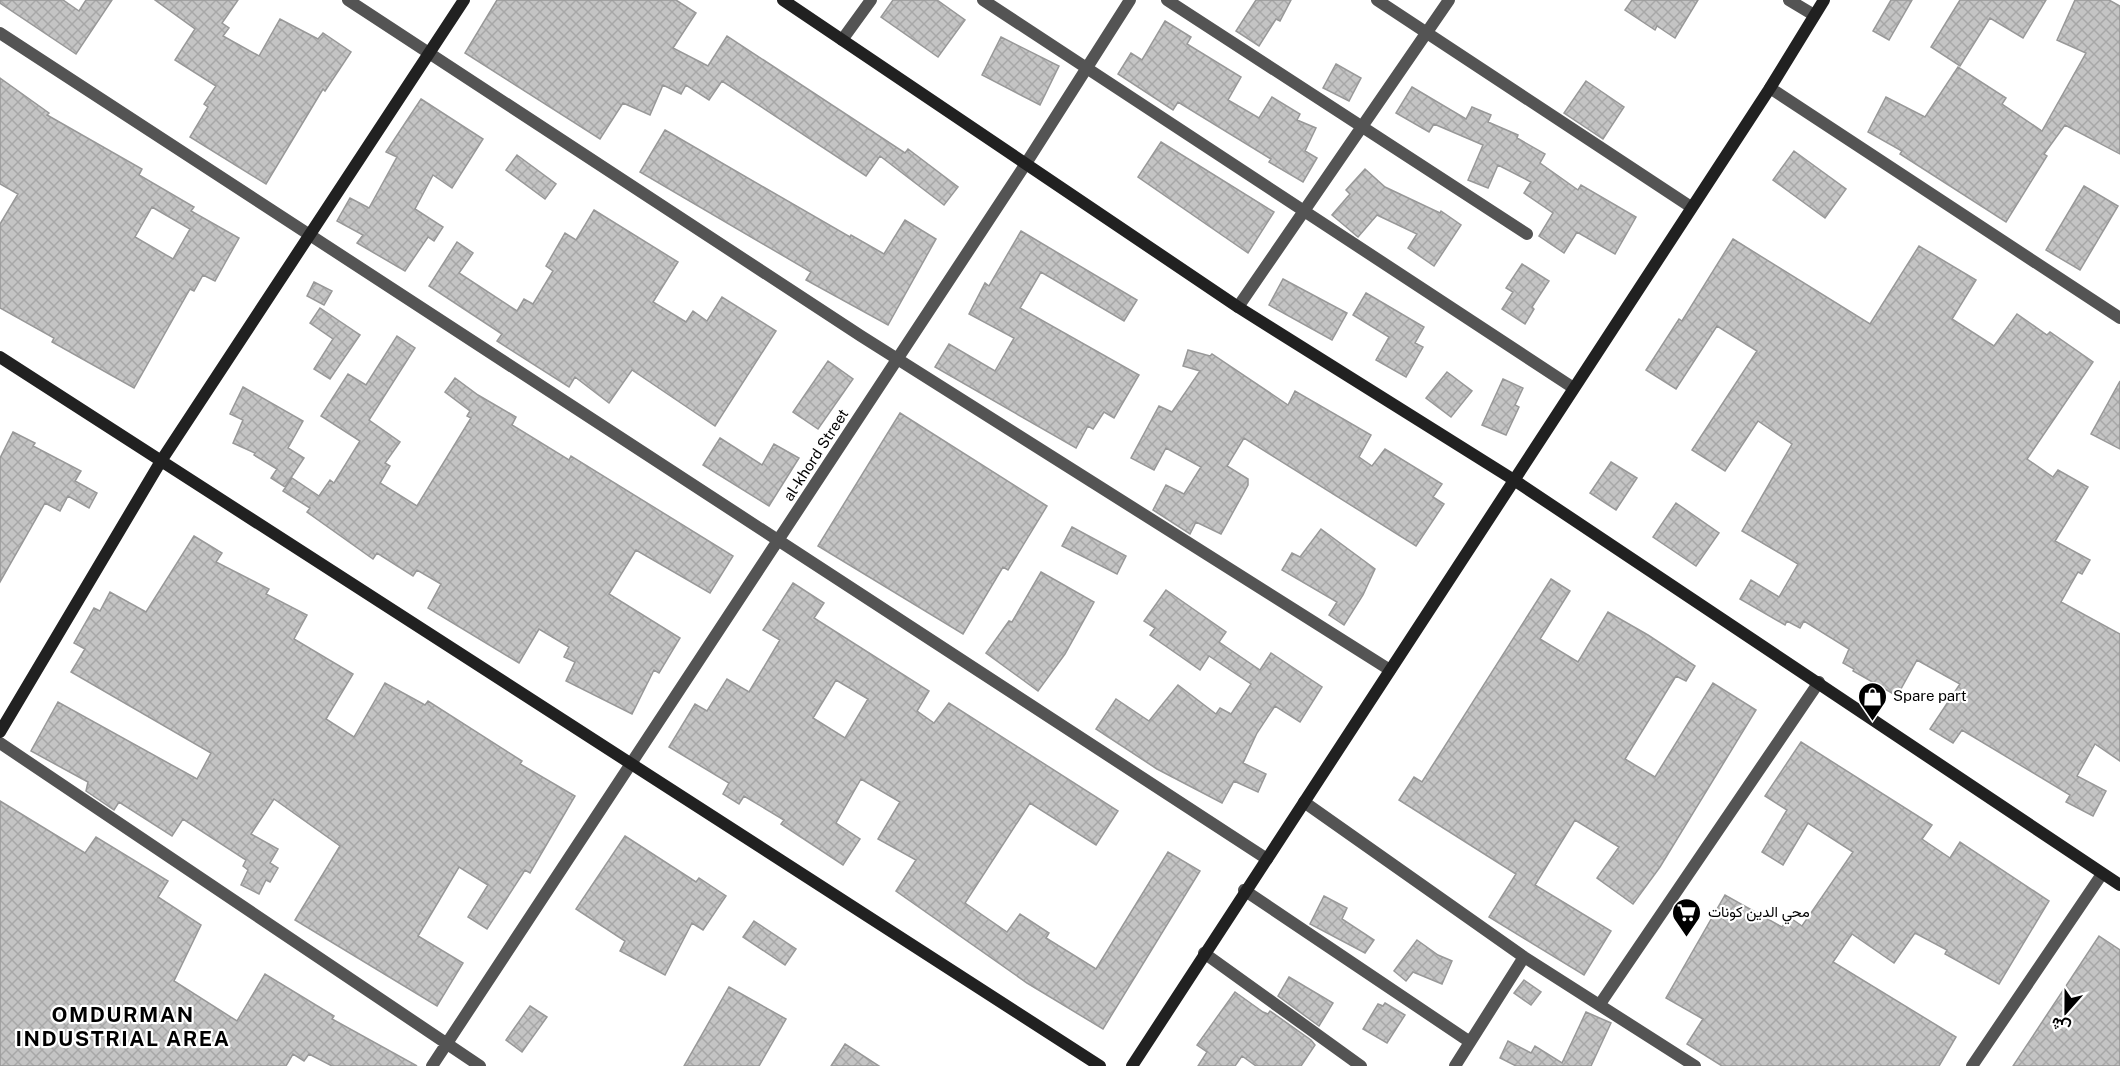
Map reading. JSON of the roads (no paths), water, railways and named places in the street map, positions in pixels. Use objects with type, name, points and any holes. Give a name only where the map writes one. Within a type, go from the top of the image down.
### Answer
[{"type":"street","points":[[0,732],[161,461],[464,0]]},
{"type":"street","points":[[783,0],[1238,307],[1514,480],[2120,885]]},
{"type":"street","points":[[1132,1066],[1244,890],[1267,859],[1572,387],[1770,87],[1824,0]]},
{"type":"street","points":[[0,357],[632,762],[1100,1066]]},
{"type":"lane","points":[[348,0],[898,358],[1390,670]]},
{"type":"lane","points":[[842,40],[871,0]]},
{"type":"lane","points":[[983,0],[1086,70],[1572,387]]},
{"type":"lane","name":"al-khord Street","points":[[432,1066],[1025,165],[1130,0]]},
{"type":"lane","points":[[1167,0],[1527,234]]},
{"type":"lane","points":[[1377,0],[1691,207]]},
{"type":"lane","points":[[1238,307],[1449,0]]},
{"type":"lane","points":[[1789,0],[1814,15]]},
{"type":"lane","points":[[0,33],[1267,859]]},
{"type":"lane","points":[[1770,87],[2120,318]]},
{"type":"lane","points":[[1600,1004],[1819,682]]},
{"type":"lane","points":[[0,742],[480,1066]]},
{"type":"lane","points":[[1304,802],[1524,957],[1600,1004],[1688,1064]]},
{"type":"lane","points":[[1972,1066],[2102,874]]},
{"type":"lane","points":[[1244,890],[1470,1042]]},
{"type":"lane","points":[[1204,953],[1361,1066]]},
{"type":"lane","points":[[1455,1066],[1524,957]]},
{"type":"place","name":"Spare part","points":[[1872,722]]},
{"type":"place","name":"محي الدين كونات","points":[[1687,938]]},
{"type":"district","name":"OMDURMAN INDUSTRIAL AREA","points":[[123,1027]]}]
